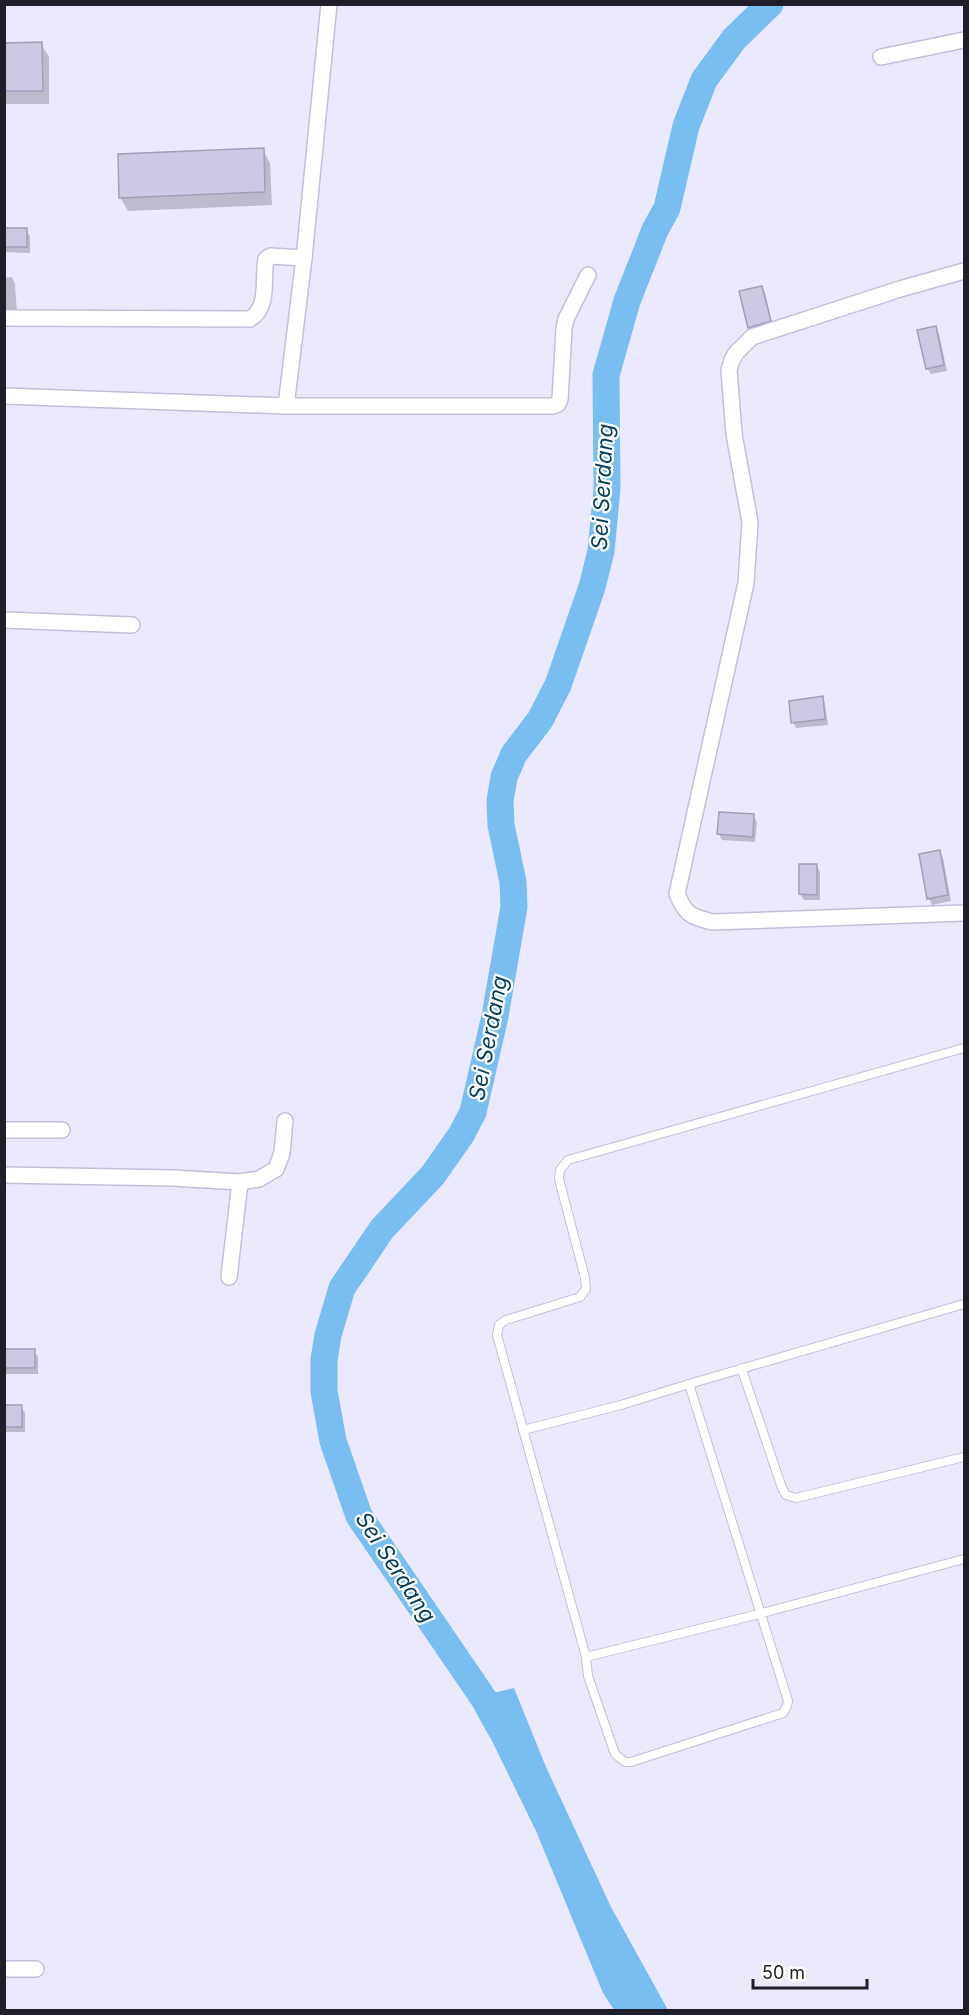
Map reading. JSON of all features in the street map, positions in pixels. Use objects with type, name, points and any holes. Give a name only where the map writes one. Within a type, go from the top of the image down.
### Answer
[{"type":"street","points":[[286,406],[300,258],[329,4]]},
{"type":"street","points":[[881,57],[964,40]]},
{"type":"street","points":[[4,318],[250,319],[262,306],[265,261],[270,256],[300,258]]},
{"type":"street","points":[[964,271],[900,289],[752,337],[732,360],[729,370],[734,434],[750,522],[746,583],[677,894],[683,910],[693,917],[712,922],[964,913]]},
{"type":"street","points":[[4,396],[286,406],[553,406],[558,404],[561,393],[566,319],[588,275]]},
{"type":"street","points":[[4,620],[132,625]]},
{"type":"street","points":[[4,1175],[173,1178],[240,1182],[259,1179],[276,1169],[282,1153],[285,1121]]},
{"type":"street","points":[[4,1130],[62,1130]]},
{"type":"street","points":[[229,1277],[240,1182]]},
{"type":"street","points":[[4,1969],[36,1969]]},
{"type":"lane","points":[[689,1384],[788,1701],[786,1711],[783,1713],[625,1762],[615,1754],[588,1676],[586,1658],[497,1335],[497,1329],[506,1320],[580,1297],[586,1289],[559,1179],[560,1170],[568,1160],[964,1048]]},
{"type":"lane","points":[[523,1430],[621,1405],[964,1304]]},
{"type":"lane","points":[[742,1370],[786,1495],[796,1498],[964,1457]]},
{"type":"lane","points":[[586,1658],[964,1559]]},
{"type":"water","points":[[514,1688],[546,1767],[611,1907],[668,2010],[614,2010],[603,1993],[536,1831],[471,1698]]},
{"type":"building","points":[[42,42],[43,91],[4,91],[4,43]]},
{"type":"building","points":[[264,148],[265,192],[119,198],[118,154]]},
{"type":"building","points":[[4,228],[27,228],[27,247],[4,247]]},
{"type":"building","points":[[762,286],[771,321],[748,328],[739,291]]},
{"type":"building","points":[[936,326],[944,365],[926,369],[917,330]]},
{"type":"building","points":[[823,696],[825,719],[791,723],[789,701]]},
{"type":"building","points":[[719,812],[754,814],[753,837],[717,834]]},
{"type":"building","points":[[940,850],[948,895],[927,899],[919,854]]},
{"type":"building","points":[[799,864],[817,864],[817,895],[799,894]]},
{"type":"building","points":[[4,1349],[35,1349],[35,1368],[4,1368]]},
{"type":"building","points":[[4,1405],[22,1405],[22,1427],[4,1427]]},
{"type":"waterway","name":"Sei Serdang","points":[[500,1728],[484,1699],[359,1516],[333,1441],[324,1391],[324,1360],[328,1335],[342,1288],[382,1229],[433,1175],[461,1135],[473,1112],[495,1016],[514,907],[513,882],[501,825],[500,801],[504,777],[514,754],[540,720],[558,685],[592,587],[601,551],[607,488],[606,375],[627,301],[655,230],[667,208],[686,126],[704,80],[734,39],[770,4]]}]
